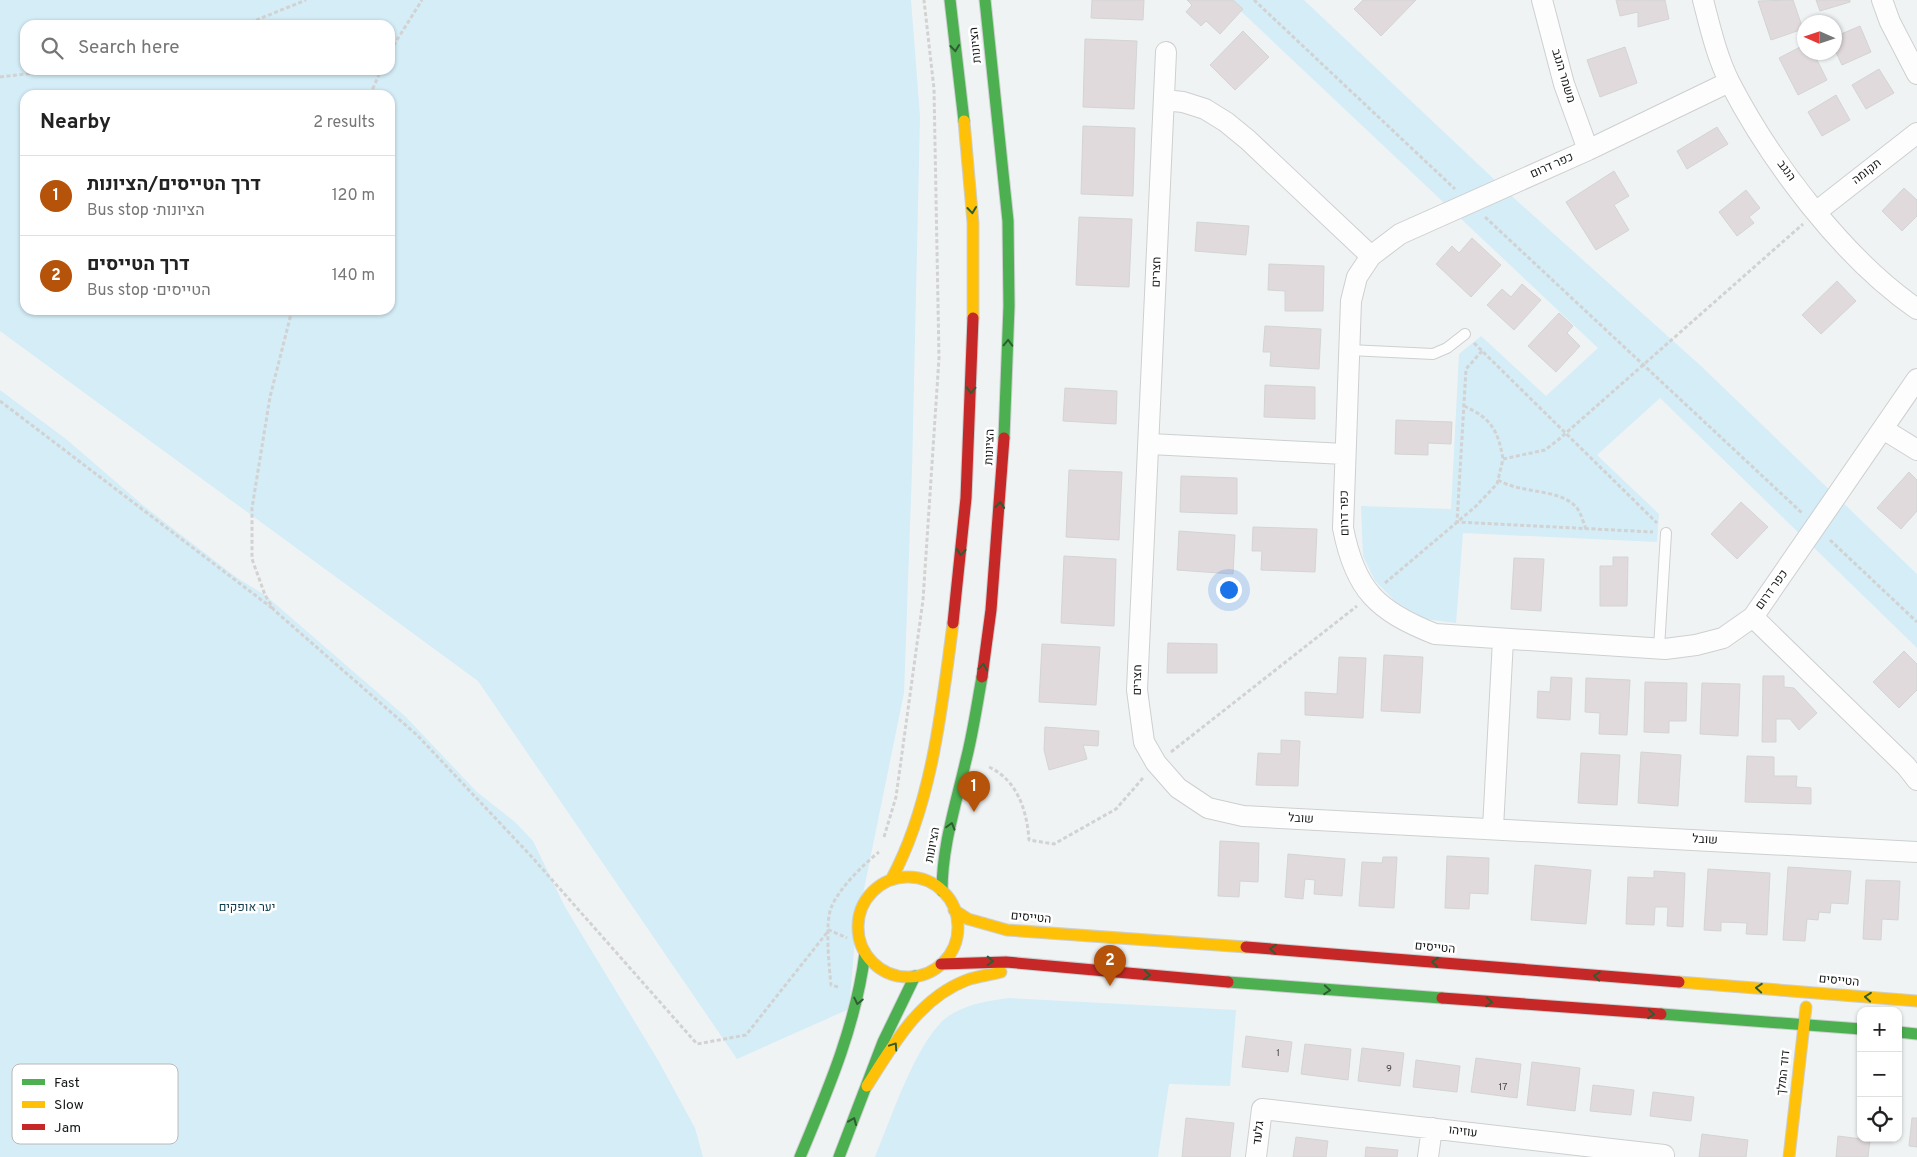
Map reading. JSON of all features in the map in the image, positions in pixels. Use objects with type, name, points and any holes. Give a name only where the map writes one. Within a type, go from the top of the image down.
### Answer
[{"type":"main road","name":"הציונות","points":[[891,880],[905,857],[922,805],[947,672],[956,606],[968,475],[974,305],[973,223],[950,0]]},
{"type":"main road","name":"הציונות","points":[[942,891],[942,866],[946,840],[967,757],[992,610],[1003,478],[1009,306],[1008,221],[986,0]]},
{"type":"main road","points":[[800,1157],[846,1044],[860,993],[863,948],[858,924],[863,905],[874,890],[891,880],[904,877],[920,878],[942,891],[954,910],[957,920],[956,940],[952,949],[941,964],[924,974],[905,977],[886,972],[871,960],[863,948]]},
{"type":"main road","name":"הטייסים","points":[[954,910],[968,919],[1007,930],[1917,1001]]},
{"type":"main road","points":[[941,964],[982,961],[1276,986],[1857,1029]]},
{"type":"main road","points":[[867,1086],[908,1025],[938,996],[966,980],[1001,972],[1047,966]]},
{"type":"main road","points":[[838,1157],[890,1024],[915,976]]},
{"type":"main road","name":"דוד המלך","points":[[1789,1157],[1808,992]]},
{"type":"main road","points":[[1902,1032],[1917,1034]]},
{"type":"street","name":"משמר הנגב","points":[[1542,0],[1564,84],[1588,150]]},
{"type":"street","name":"הנגב","points":[[1703,0],[1729,82],[1768,146],[1816,212],[1884,284],[1917,309]]},
{"type":"street","points":[[1882,0],[1890,22],[1917,74]]},
{"type":"street","name":"חצרים","points":[[1156,764],[1144,742],[1137,690],[1150,444],[1166,52]]},
{"type":"street","name":"כפר דרום","points":[[1729,82],[1588,150],[1400,234],[1371,256],[1357,277],[1351,301],[1342,528],[1348,556],[1360,583],[1381,605],[1408,624],[1435,634],[1503,640],[1659,648],[1696,645],[1723,638],[1753,617],[1917,379]]},
{"type":"street","points":[[1164,100],[1183,102],[1205,109],[1226,122],[1248,140],[1371,256]]},
{"type":"street","name":"תקומה","points":[[1816,212],[1917,133]]},
{"type":"street","points":[[1883,429],[1917,450]]},
{"type":"street","points":[[1150,444],[1345,454]]},
{"type":"street","points":[[1753,617],[1906,766],[1917,780]]},
{"type":"street","points":[[1493,828],[1503,640]]},
{"type":"street","name":"שובל","points":[[1156,764],[1178,788],[1208,808],[1243,816],[1917,852]]},
{"type":"street","name":"עוזיהו","points":[[1262,1109],[1432,1128],[1608,1153],[1664,1155]]},
{"type":"street","name":"גלעד","points":[[1256,1157],[1262,1109]]},
{"type":"street","points":[[1428,1157],[1432,1128]]},
{"type":"lane","points":[[1349,350],[1433,354],[1447,348],[1465,334]]},
{"type":"lane","points":[[1659,648],[1666,533]]},
{"type":"path","points":[[256,20],[306,0]]},
{"type":"path","points":[[395,43],[422,0]]},
{"type":"path","points":[[883,842],[896,797],[924,600],[939,358],[934,89],[924,0]]},
{"type":"path","points":[[1254,0],[1917,622]]},
{"type":"path","points":[[0,77],[20,75]]},
{"type":"path","points":[[372,90],[379,75]]},
{"type":"path","points":[[1503,459],[1545,450],[1816,212]]},
{"type":"path","points":[[274,610],[252,559],[252,508],[270,397],[291,315]]},
{"type":"path","points":[[1465,334],[1666,533]]},
{"type":"path","points":[[1457,522],[1466,369],[1482,351]]},
{"type":"path","points":[[0,401],[274,610],[417,735],[531,856],[697,1044],[746,1035],[829,930]]},
{"type":"path","points":[[967,757],[996,770],[1014,786],[1028,818],[1029,840],[1054,844],[1116,808],[1156,764],[1371,595],[1475,507],[1496,484],[1503,459],[1499,438],[1490,423],[1478,412],[1464,406]]},
{"type":"path","points":[[1498,480],[1508,486],[1567,500],[1577,508],[1586,528]]},
{"type":"path","points":[[1457,522],[1666,533]]},
{"type":"path","points":[[860,993],[831,985],[828,947],[831,908],[858,869],[880,851]]},
{"type":"path","points":[[829,930],[863,948]]},
{"type":"green space","points":[[0,0],[911,0],[920,116],[912,470],[904,693],[856,928],[849,1009],[737,1059],[478,681],[0,331]]},
{"type":"green space","points":[[1229,0],[1304,0],[1515,199],[1701,366],[1917,574],[1917,648],[1660,398],[1597,455],[1659,514],[1657,542],[1463,533],[1456,623],[1424,619],[1396,602],[1375,581],[1363,556],[1361,506],[1451,509],[1459,354],[1481,336],[1546,396],[1598,348]]},
{"type":"green space","name":"יער אופקים","points":[[0,390],[66,439],[145,507],[236,577],[265,595],[406,717],[477,792],[515,822],[533,841],[565,907],[658,1060],[695,1128],[703,1157],[0,1157]]},
{"type":"green space","points":[[1008,998],[1236,1010],[1230,1086],[1169,1084],[1158,1157],[875,1157],[916,1059],[938,1025],[950,1015],[964,1008]]},
{"type":"building","points":[[1092,0],[1144,0],[1143,20],[1091,18]]},
{"type":"building","points":[[1187,0],[1233,0],[1243,9],[1220,34],[1206,21],[1201,26],[1186,12],[1192,5]]},
{"type":"building","points":[[1363,0],[1416,0],[1381,36],[1354,9]]},
{"type":"building","points":[[1616,0],[1665,0],[1669,19],[1638,27],[1638,12],[1620,16]]},
{"type":"building","points":[[1793,0],[1798,15],[1797,31],[1771,40],[1758,1]]},
{"type":"building","points":[[1816,0],[1850,0],[1850,2],[1820,11]]},
{"type":"building","points":[[1860,26],[1871,52],[1842,65],[1840,60],[1842,60],[1842,34]]},
{"type":"building","points":[[1243,31],[1269,57],[1235,90],[1210,65]]},
{"type":"building","points":[[1085,39],[1137,41],[1134,109],[1083,107]]},
{"type":"building","points":[[1625,47],[1637,83],[1600,97],[1587,60]]},
{"type":"building","points":[[1797,49],[1797,60],[1817,60],[1827,80],[1798,95],[1779,58]]},
{"type":"building","points":[[1879,69],[1894,93],[1866,109],[1852,85]]},
{"type":"building","points":[[1836,95],[1850,120],[1822,136],[1808,112]]},
{"type":"building","points":[[1083,126],[1135,128],[1133,196],[1081,194]]},
{"type":"building","points":[[1717,127],[1728,144],[1687,169],[1677,151]]},
{"type":"building","points":[[1614,171],[1629,196],[1614,205],[1629,230],[1596,250],[1566,202]]},
{"type":"building","points":[[1904,188],[1917,200],[1917,216],[1902,231],[1882,211]]},
{"type":"building","points":[[1746,190],[1760,208],[1749,217],[1754,223],[1737,236],[1719,212]]},
{"type":"building","points":[[1079,217],[1132,219],[1129,287],[1076,285]]},
{"type":"building","points":[[1197,222],[1249,226],[1246,255],[1195,251]]},
{"type":"building","points":[[1472,238],[1501,265],[1471,297],[1436,264],[1452,246],[1459,253]]},
{"type":"building","points":[[1269,264],[1324,266],[1323,311],[1285,311],[1285,291],[1268,290]]},
{"type":"building","points":[[1837,281],[1856,301],[1821,334],[1802,315]]},
{"type":"building","points":[[1522,284],[1541,300],[1514,330],[1487,305],[1502,289],[1511,297]]},
{"type":"building","points":[[1559,313],[1573,326],[1567,333],[1580,346],[1556,372],[1528,346]]},
{"type":"building","points":[[1265,326],[1321,329],[1319,369],[1270,366],[1271,352],[1263,352]]},
{"type":"building","points":[[1265,385],[1315,387],[1315,419],[1264,417]]},
{"type":"building","points":[[1065,388],[1117,391],[1116,424],[1063,421]]},
{"type":"building","points":[[1396,420],[1452,422],[1451,444],[1428,443],[1428,455],[1395,454]]},
{"type":"building","points":[[1069,470],[1122,472],[1119,540],[1066,537]]},
{"type":"building","points":[[1909,472],[1917,480],[1917,511],[1901,529],[1877,508]]},
{"type":"building","points":[[1181,476],[1237,478],[1237,514],[1180,512]]},
{"type":"building","points":[[1741,502],[1768,527],[1737,559],[1711,534]]},
{"type":"building","points":[[1253,527],[1317,529],[1315,572],[1261,570],[1262,551],[1252,551]]},
{"type":"building","points":[[1179,531],[1235,535],[1233,574],[1177,570]]},
{"type":"building","points":[[1064,556],[1116,559],[1114,626],[1061,623]]},
{"type":"building","points":[[1613,557],[1628,557],[1627,606],[1600,606],[1600,566],[1613,566]]},
{"type":"building","points":[[1514,558],[1544,559],[1541,611],[1511,609]]},
{"type":"building","points":[[1168,643],[1217,644],[1217,673],[1167,673]]},
{"type":"building","points":[[1042,644],[1100,647],[1096,705],[1039,702]]},
{"type":"building","points":[[1904,651],[1917,664],[1917,690],[1899,708],[1873,682]]},
{"type":"building","points":[[1384,655],[1423,657],[1420,713],[1381,711]]},
{"type":"building","points":[[1339,657],[1366,658],[1363,718],[1305,715],[1305,692],[1337,694]]},
{"type":"building","points":[[1763,676],[1784,676],[1784,687],[1794,688],[1817,713],[1799,730],[1790,719],[1776,719],[1776,742],[1762,742]]},
{"type":"building","points":[[1551,677],[1572,678],[1570,720],[1537,718],[1538,691],[1550,692]]},
{"type":"building","points":[[1586,678],[1630,680],[1627,735],[1599,734],[1600,713],[1585,712]]},
{"type":"building","points":[[1645,682],[1687,683],[1686,721],[1669,721],[1669,733],[1644,732]]},
{"type":"building","points":[[1702,683],[1740,684],[1738,736],[1700,734]]},
{"type":"building","points":[[1045,727],[1099,731],[1098,746],[1083,745],[1087,759],[1049,770],[1044,750]]},
{"type":"building","points":[[1281,740],[1300,741],[1298,786],[1256,785],[1258,753],[1281,754]]},
{"type":"building","points":[[1641,752],[1681,755],[1678,806],[1638,803]]},
{"type":"building","points":[[1581,753],[1620,755],[1617,805],[1578,803]]},
{"type":"building","points":[[1747,756],[1774,757],[1774,776],[1797,776],[1796,787],[1811,788],[1811,804],[1745,802]]},
{"type":"building","points":[[1220,841],[1259,843],[1258,882],[1240,881],[1239,897],[1218,896]]},
{"type":"building","points":[[1288,854],[1345,859],[1342,896],[1314,894],[1315,880],[1305,879],[1303,899],[1285,897]]},
{"type":"building","points":[[1447,856],[1489,858],[1488,894],[1470,893],[1469,909],[1445,908]]},
{"type":"building","points":[[1383,857],[1397,857],[1394,908],[1359,906],[1362,862],[1382,863]]},
{"type":"building","points":[[1535,865],[1591,870],[1586,924],[1531,920]]},
{"type":"building","points":[[1788,867],[1851,871],[1848,904],[1831,903],[1830,913],[1819,912],[1818,920],[1807,919],[1805,941],[1783,940]]},
{"type":"building","points":[[1708,869],[1770,873],[1767,935],[1746,934],[1747,923],[1721,922],[1721,931],[1704,930]]},
{"type":"building","points":[[1654,871],[1685,873],[1683,927],[1667,926],[1668,907],[1655,907],[1654,925],[1626,924],[1628,877],[1654,878]]},
{"type":"building","points":[[1866,880],[1900,881],[1898,920],[1882,919],[1881,940],[1863,939]]},
{"type":"building","points":[[1246,1036],[1292,1042],[1288,1072],[1242,1067]]},
{"type":"building","points":[[1305,1044],[1351,1049],[1348,1080],[1301,1074]]},
{"type":"building","points":[[1362,1048],[1404,1053],[1400,1086],[1358,1081]]},
{"type":"building","points":[[1476,1058],[1521,1064],[1517,1098],[1471,1092]]},
{"type":"building","points":[[1416,1060],[1460,1066],[1457,1092],[1413,1087]]},
{"type":"building","points":[[1532,1062],[1580,1068],[1575,1111],[1527,1105]]},
{"type":"building","points":[[1593,1085],[1634,1090],[1631,1115],[1590,1111]]},
{"type":"building","points":[[1653,1092],[1694,1097],[1691,1121],[1650,1116]]},
{"type":"building","points":[[1186,1118],[1234,1123],[1230,1157],[1182,1157]]},
{"type":"building","points":[[1912,1118],[1917,1118],[1917,1147],[1909,1146]]},
{"type":"building","points":[[1702,1134],[1748,1140],[1746,1157],[1699,1157]]},
{"type":"building","points":[[1838,1136],[1857,1138],[1857,1142],[1870,1142],[1868,1157],[1836,1157]]},
{"type":"building","points":[[1296,1137],[1328,1141],[1326,1157],[1293,1157]]},
{"type":"building","points":[[1366,1147],[1398,1150],[1397,1157],[1365,1157]]},
{"type":"traffic: fast","points":[[950,0],[964,121]]},
{"type":"traffic: fast","points":[[985,0],[1008,221],[1009,306],[1004,438]]},
{"type":"traffic: fast","points":[[942,891],[947,841],[971,739],[982,677]]},
{"type":"traffic: fast","points":[[800,1157],[848,1032],[861,980],[865,953]]},
{"type":"traffic: fast","points":[[839,1157],[883,1042],[915,976]]},
{"type":"traffic: fast","points":[[1228,982],[1442,998]]},
{"type":"traffic: fast","points":[[1661,1014],[1857,1029]]},
{"type":"traffic: fast","points":[[1902,1032],[1917,1034]]},
{"type":"traffic: slow","points":[[964,121],[973,223],[973,318]]},
{"type":"traffic: slow","points":[[891,880],[905,851],[926,788],[939,721],[953,623]]},
{"type":"traffic: slow","points":[[908,877],[927,881],[943,892],[954,908],[958,927],[954,946],[943,962],[927,973],[908,977],[889,973],[873,962],[862,946],[858,927],[862,908],[873,892],[889,881],[908,877]]},
{"type":"traffic: slow","points":[[954,910],[968,919],[1007,930],[1246,947]]},
{"type":"traffic: slow","points":[[867,1086],[897,1039],[935,998],[967,980],[1001,972]]},
{"type":"traffic: slow","points":[[1679,982],[1917,1001]]},
{"type":"traffic: slow","points":[[1789,1157],[1806,1007]]},
{"type":"traffic: jam","points":[[953,623],[966,498],[973,318]]},
{"type":"traffic: jam","points":[[982,677],[991,610],[1004,438]]},
{"type":"traffic: jam","points":[[1246,947],[1679,982]]},
{"type":"traffic: jam","points":[[941,964],[1006,962],[1228,982]]},
{"type":"traffic: jam","points":[[1442,998],[1661,1014]]},
{"type":"place","name":"דרך הטייסים/הציונות","points":[[974,812]]},
{"type":"place","name":"דרך הטייסים","points":[[1110,986]]}]
